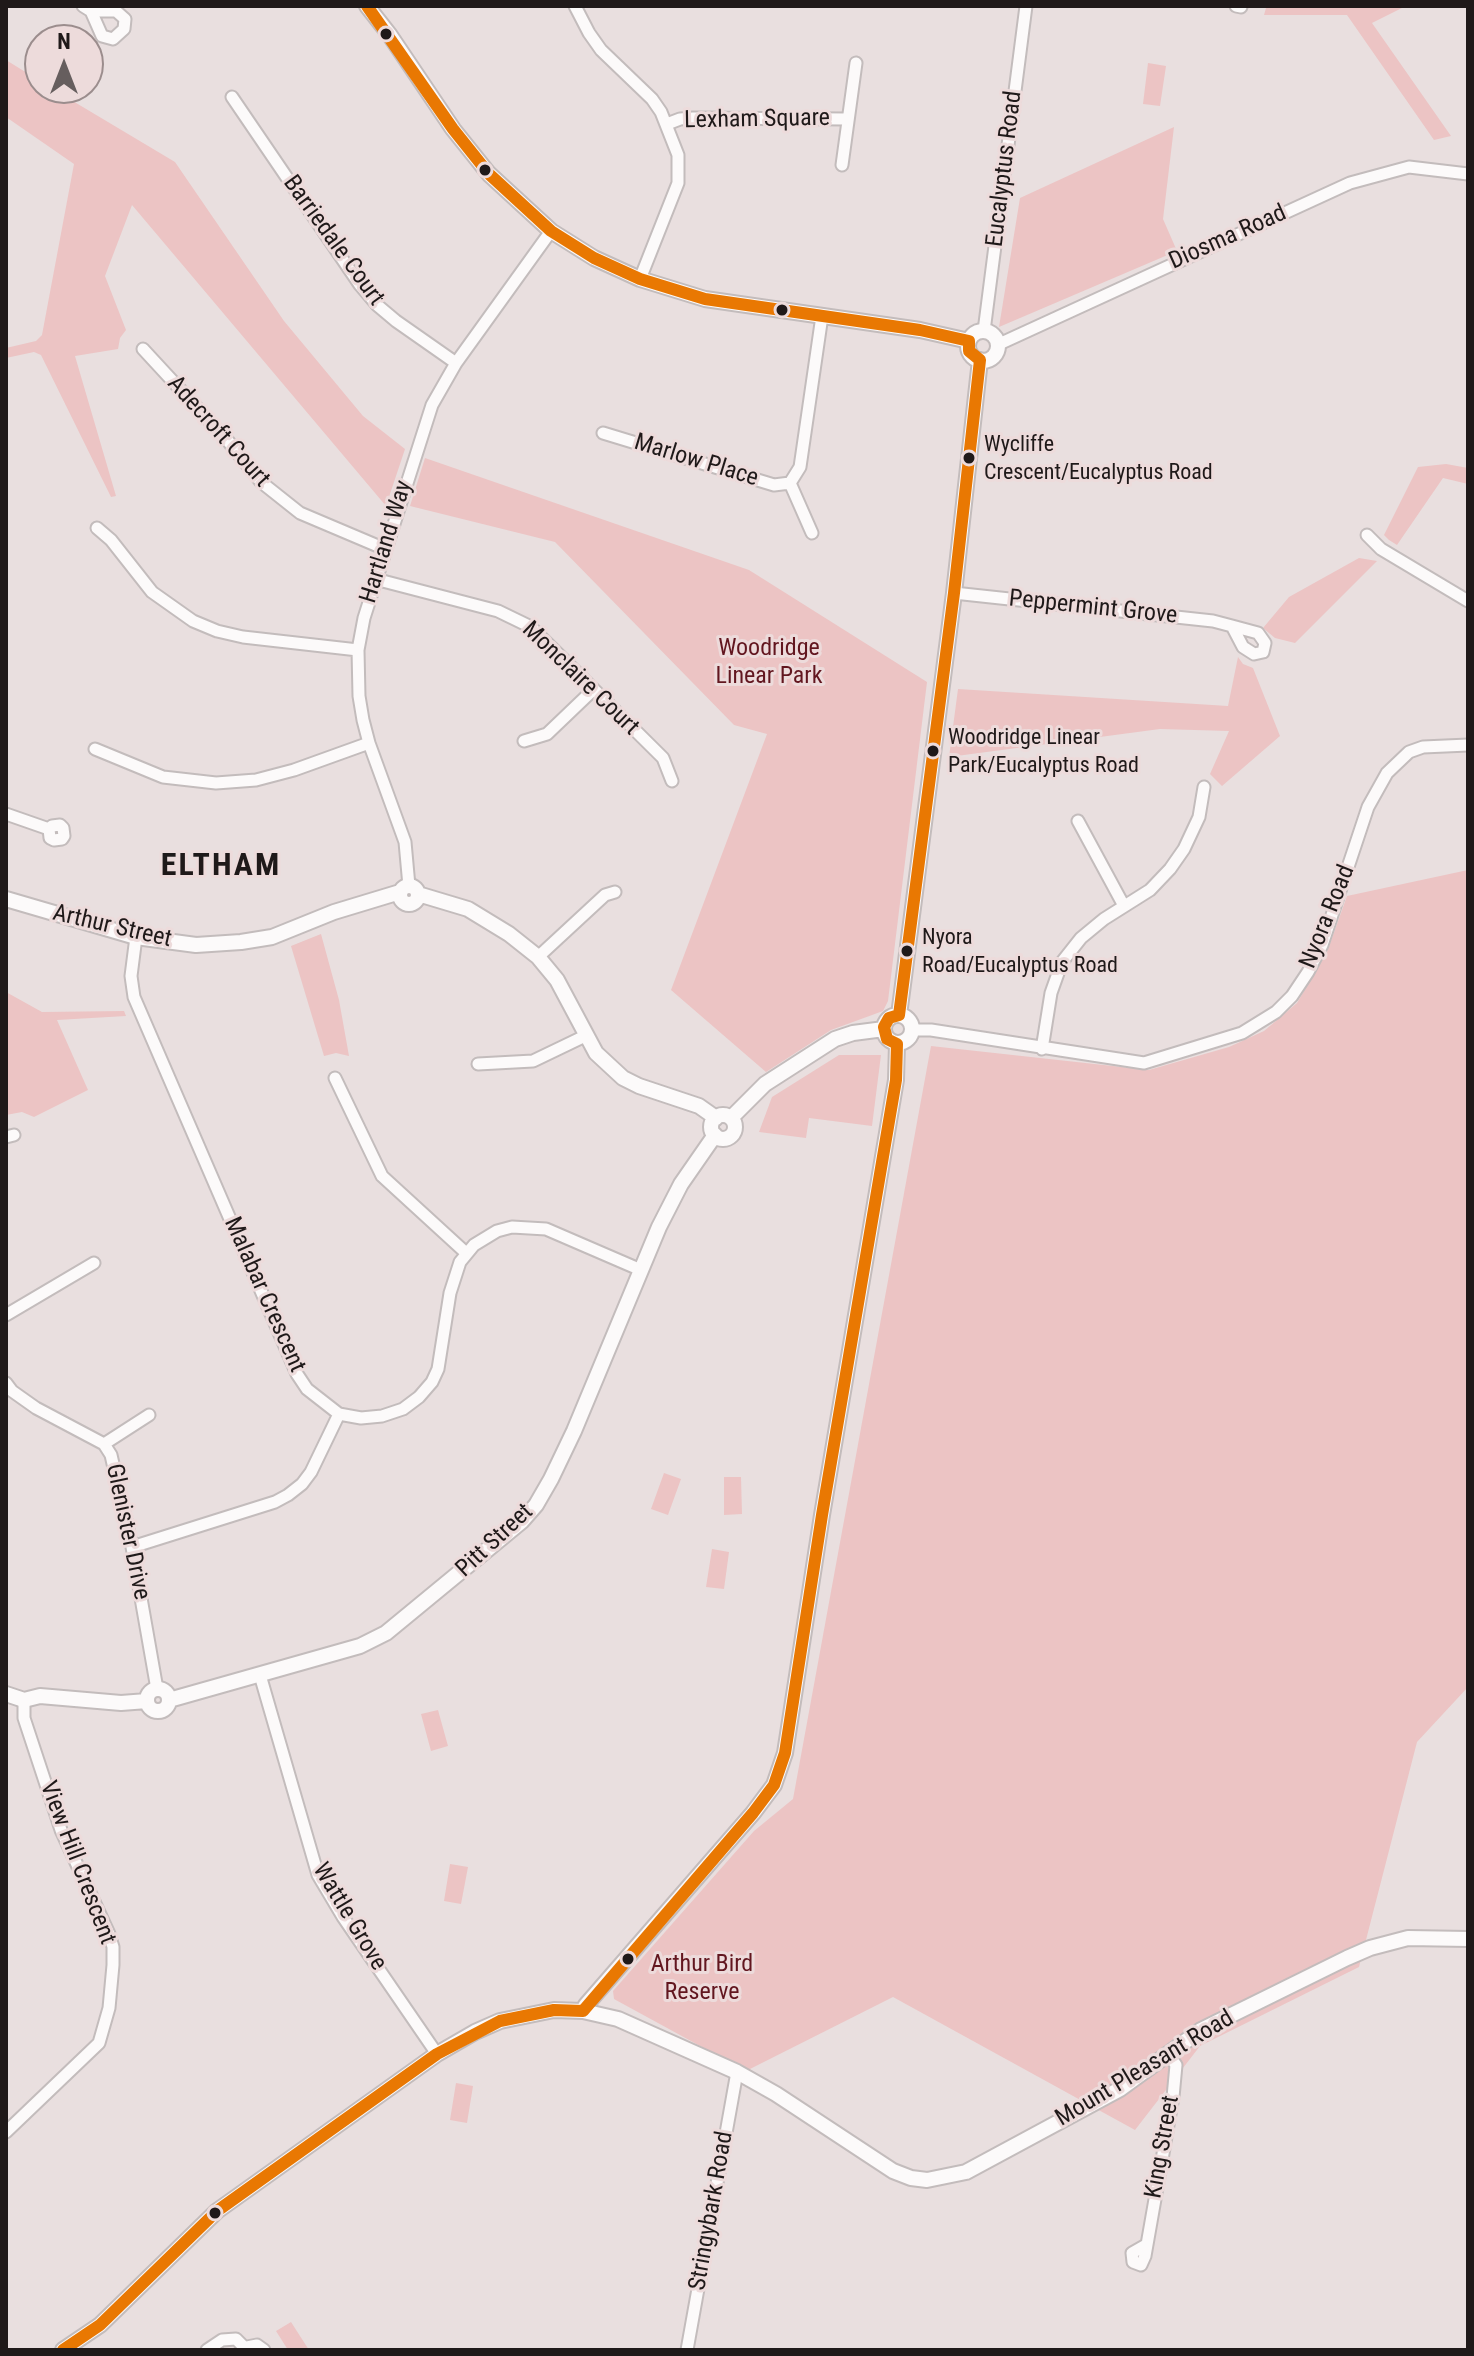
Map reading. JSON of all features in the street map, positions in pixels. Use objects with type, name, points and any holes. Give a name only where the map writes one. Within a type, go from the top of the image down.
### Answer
[{"type":"street","points":[[367,6],[470,152],[510,196],[551,231],[594,258],[640,279],[705,299],[920,330],[969,341]]},
{"type":"street","points":[[575,6],[601,50],[652,99],[667,124],[678,155],[678,183],[640,279]]},
{"type":"street","name":"Eucalyptus Road","points":[[984,331],[1026,6]]},
{"type":"street","name":"Lexham Square","points":[[842,165],[856,63]]},
{"type":"street","name":"Barriedale Court","points":[[232,97],[360,285],[396,321],[456,363]]},
{"type":"street","name":"Lexham Square","points":[[667,124],[693,118],[848,119]]},
{"type":"street","name":"Diosma Road","points":[[997,345],[1350,183],[1409,167],[1468,174]]},
{"type":"street","name":"Hartland Way","points":[[410,894],[405,842],[369,743],[359,696],[358,650],[375,579],[432,405],[456,363],[551,231]]},
{"type":"street","name":"Marlow Place","points":[[790,483],[800,467],[822,316]]},
{"type":"street","points":[[984,331],[992,334],[997,345],[992,357],[980,360],[971,355],[969,341],[975,333],[984,331]]},
{"type":"street","name":"Adecroft Court","points":[[143,349],[228,441],[261,482],[300,513],[385,549]]},
{"type":"street","points":[[899,1015],[954,593],[980,360]]},
{"type":"street","name":"Marlow Place","points":[[603,433],[774,485],[790,483]]},
{"type":"street","name":"Marlow Place","points":[[790,483],[812,533]]},
{"type":"street","points":[[97,528],[111,540],[152,592],[193,621],[243,637],[358,650]]},
{"type":"street","points":[[1367,535],[1381,549],[1468,601]]},
{"type":"street","name":"Monclaire Court","points":[[375,579],[498,611],[531,627],[663,758],[672,781]]},
{"type":"street","name":"Peppermint Grove","points":[[954,593],[1213,621],[1232,626]]},
{"type":"street","points":[[524,741],[547,734],[593,690]]},
{"type":"street","points":[[95,749],[163,777],[216,783],[256,780],[369,743]]},
{"type":"street","name":"Nyora Road","points":[[913,1030],[931,1030],[1144,1063],[1223,1040],[1259,1024],[1292,996],[1315,958],[1368,807],[1387,773],[1409,752],[1423,747],[1436,744],[1468,745]]},
{"type":"street","points":[[1042,1049],[1051,993],[1062,962],[1081,938],[1150,890],[1184,849],[1199,817],[1204,787]]},
{"type":"street","points":[[6,814],[49,829]]},
{"type":"street","points":[[1078,821],[1124,906]]},
{"type":"street","points":[[538,957],[605,895],[615,892]]},
{"type":"street","name":"Arthur Street","points":[[6,899],[136,937],[196,945],[272,937],[358,905],[410,894],[450,904],[493,923],[538,957],[565,992],[596,1053],[623,1078],[699,1106],[716,1118]]},
{"type":"street","name":"Malabar Crescent","points":[[136,937],[131,976],[134,997],[297,1374],[307,1389],[339,1414]]},
{"type":"street","points":[[899,1015],[909,1020],[913,1030],[908,1040],[897,1044],[887,1039],[884,1029],[887,1020],[899,1015]]},
{"type":"street","points":[[731,1118],[765,1084],[835,1039],[884,1029]]},
{"type":"street","points":[[478,1064],[533,1061],[585,1036]]},
{"type":"street","points":[[583,2011],[753,1813],[774,1785],[785,1753],[896,1080],[897,1044]]},
{"type":"street","points":[[335,1078],[382,1176],[465,1252]]},
{"type":"street","points":[[724,1115],[731,1118],[735,1127],[732,1135],[723,1139],[715,1135],[712,1126],[716,1118],[724,1115]]},
{"type":"street","name":"Pitt Street","points":[[152,1695],[165,1692],[169,1700],[360,1646],[386,1633],[522,1521],[536,1505],[551,1479],[681,1184],[715,1135]]},
{"type":"street","points":[[132,1547],[275,1502],[302,1484],[311,1472],[339,1414],[361,1418],[382,1416],[403,1409],[419,1397],[432,1382],[441,1357],[453,1281],[465,1252],[497,1231],[528,1226],[546,1229],[641,1270]]},
{"type":"street","points":[[6,1315],[94,1263]]},
{"type":"street","name":"Glenister Drive","points":[[6,1383],[36,1408],[104,1444],[116,1467],[132,1547],[152,1695]]},
{"type":"street","points":[[104,1444],[149,1415]]},
{"type":"street","name":"Wattle Grove","points":[[260,1675],[318,1875],[343,1917],[437,2054]]},
{"type":"street","points":[[6,1694],[24,1700],[40,1696],[121,1703],[152,1695]]},
{"type":"street","name":"View Hill Crescent","points":[[6,2132],[99,2043],[109,2008],[113,1965],[109,1934],[61,1830],[24,1718],[24,1700]]},
{"type":"street","name":"Mount Pleasant Road","points":[[63,2350],[100,2325],[217,2211],[437,2054],[500,2021],[554,2010],[583,2011],[618,2019],[737,2072],[893,2171],[927,2180],[966,2172],[1120,2089],[1201,2030],[1370,1948],[1408,1938],[1468,1939]]},
{"type":"street","name":"King Street","points":[[1146,2245],[1174,2086],[1176,2065],[1167,2053]]},
{"type":"street","name":"Stringybark Road","points":[[687,2350],[737,2072]]},
{"type":"street","points":[[207,2350],[222,2340],[236,2339],[247,2349],[257,2345],[264,2350]]},
{"type":"green space","points":[[1406,6],[1372,23],[1451,136],[1434,140],[1347,15],[1264,15],[1266,8]]},
{"type":"green space","points":[[6,60],[24,71],[24,104],[78,104],[175,162],[284,321],[363,416],[405,449],[386,506],[132,205],[105,276],[126,330],[120,338],[118,349],[75,356],[116,496],[111,497],[41,355],[34,352],[6,358],[6,348],[36,341],[42,335],[74,164],[6,117]]},
{"type":"green space","points":[[1148,63],[1166,66],[1160,106],[1143,104]]},
{"type":"green space","points":[[1174,127],[1163,219],[1177,251],[999,327],[1020,198]]},
{"type":"green space","name":"Woodridge Linear Park","points":[[425,458],[749,570],[927,682],[888,1001],[883,1011],[831,1030],[766,1072],[671,990],[767,734],[734,725],[555,542],[410,506]]},
{"type":"green space","points":[[1446,464],[1468,468],[1468,484],[1443,478],[1397,545],[1389,540],[1384,535],[1418,467]]},
{"type":"green space","points":[[1359,558],[1377,561],[1295,643],[1275,638],[1263,628],[1289,597]]},
{"type":"green space","points":[[1238,657],[1243,664],[1253,668],[1280,736],[1222,786],[1210,774],[1229,731],[1160,729],[949,757],[958,689],[1228,706]]},
{"type":"green space","name":"Arthur Bird Reserve","points":[[1468,870],[1468,1687],[1417,1742],[1359,1967],[1200,2046],[1135,2130],[893,1997],[746,2071],[614,1999],[613,1991],[754,1831],[793,1799],[931,1046],[1149,1070],[1229,1047],[1264,1031],[1297,1003],[1327,952],[1347,896]]},
{"type":"green space","points":[[321,934],[339,1000],[349,1056],[336,1053],[324,1056],[291,946]]},
{"type":"green space","points":[[6,992],[42,1012],[124,1011],[126,1016],[57,1020],[88,1090],[34,1117],[22,1112],[6,1115]]},
{"type":"green space","points":[[839,1055],[881,1055],[872,1126],[809,1118],[806,1138],[759,1132],[772,1097]]},
{"type":"green space","points":[[664,1473],[681,1479],[668,1515],[651,1509]]},
{"type":"green space","points":[[724,1477],[741,1477],[742,1514],[724,1515]]},
{"type":"green space","points":[[712,1549],[729,1552],[724,1589],[706,1587]]},
{"type":"green space","points":[[438,1710],[448,1746],[431,1751],[421,1714]]},
{"type":"green space","points":[[450,1864],[468,1867],[461,1904],[444,1901]]},
{"type":"green space","points":[[456,2083],[473,2086],[467,2123],[450,2120]]},
{"type":"green space","points":[[291,2322],[309,2350],[288,2350],[276,2331]]},
{"type":"transit line","points":[[63,2350],[100,2325],[217,2211],[437,2054],[500,2021],[554,2010],[583,2011],[774,1785],[785,1753],[896,1080],[897,1044],[887,1039],[884,1027],[889,1018],[899,1015],[954,593],[980,360],[969,351],[969,341],[920,330],[705,299],[640,279],[594,258],[551,231],[489,174],[453,129],[367,6]]},
{"type":"place","name":"Wycliffe Crescent/Eucalyptus Road","points":[[969,458]]},
{"type":"place","name":"Woodridge Linear Park/Eucalyptus Road","points":[[933,751]]},
{"type":"place","name":"Nyora Road/Eucalyptus Road","points":[[907,951]]},
{"type":"district","name":"ELTHAM","points":[[221,867]]}]
